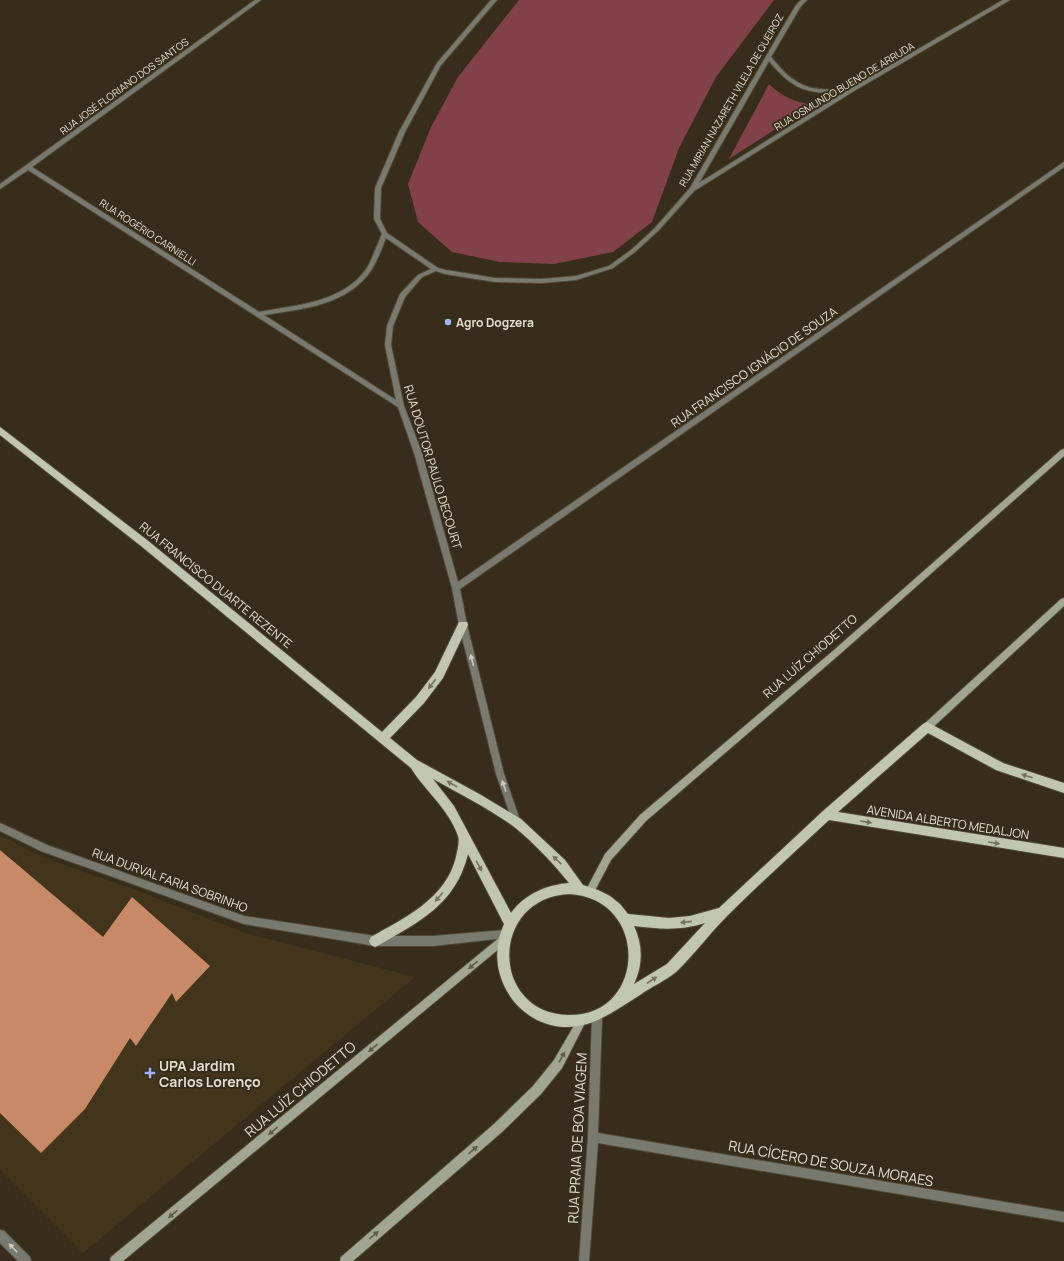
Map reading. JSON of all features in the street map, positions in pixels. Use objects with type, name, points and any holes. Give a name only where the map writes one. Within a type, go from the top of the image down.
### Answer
[{"type":"main road","name":"RUA FRANCISCO DUARTE REZENTE","points":[[0,430],[144,543],[414,763],[477,798],[517,823],[561,864],[585,892]]},
{"type":"main road","points":[[383,738],[420,700],[439,675],[463,625]]},
{"type":"main road","points":[[619,1001],[632,983],[637,961],[634,939],[625,920],[616,908],[585,892],[560,890],[540,896],[522,907],[506,932],[502,961],[508,982],[520,1000],[538,1013],[560,1020],[582,1020],[597,1016],[609,1009],[671,968],[723,912],[827,816],[927,727],[1000,767],[1064,788]]},
{"type":"main road","name":"RUA FRANCISCO DUARTE REZENTE","points":[[414,763],[450,810],[499,900],[506,932]]},
{"type":"main road","name":"AVENIDA ALBERTO MEDALJON","points":[[827,816],[1064,853]]},
{"type":"main road","points":[[375,941],[420,915],[435,902],[447,887],[457,869],[464,850],[464,836]]},
{"type":"main road","points":[[625,920],[669,924],[690,922],[723,912]]},
{"type":"street","name":"RUA JOSÉ FLORIANO DOS SANTOS","points":[[0,187],[258,0]]},
{"type":"street","points":[[436,269],[385,234],[378,219],[378,188],[402,132],[439,64],[494,0]]},
{"type":"street","name":"RUA MIRIAN NAZARETH VILELA DE QUEIROZ","points":[[436,269],[445,272],[495,280],[542,281],[576,278],[612,267],[633,251],[656,230],[692,190],[786,26],[799,5],[804,0]]},
{"type":"street","name":"RUA OSMUNDO BUENO DE ARRUDA","points":[[692,190],[852,90],[1007,0]]},
{"type":"street","points":[[769,58],[782,75],[797,87],[821,92],[852,90]]},
{"type":"street","name":"RUA FRANCISCO IGNÁCIO DE SOUZA","points":[[456,588],[1064,164]]},
{"type":"street","name":"RUA ROGÉRIO CARNIELLI","points":[[28,167],[401,406]]},
{"type":"street","points":[[258,314],[330,300],[353,286],[367,272],[385,234]]},
{"type":"street","name":"RUA DOUTOR PAULO DECOURT","points":[[436,269],[420,276],[402,296],[390,326],[388,346],[401,406],[418,453],[456,588],[463,625],[500,774],[517,823]]},
{"type":"street","name":"RUA LUÍZ CHIODETTO","points":[[585,892],[608,857],[643,818],[837,652],[1064,452]]},
{"type":"street","points":[[927,727],[1064,601]]},
{"type":"street","name":"RUA DURVAL FARIA SOBRINHO","points":[[0,827],[44,848],[244,920],[375,941],[433,941],[506,932]]},
{"type":"street","name":"RUA LUÍZ CHIODETTO","points":[[115,1261],[506,932]]},
{"type":"street","name":"RUA PRAIA DE BOA VIAGEM","points":[[584,1261],[593,1137],[597,1016]]},
{"type":"street","points":[[345,1261],[498,1128],[537,1090],[558,1064],[582,1020]]},
{"type":"street","name":"RUA CÍCERO DE SOUZA MORAES","points":[[593,1137],[1064,1217]]},
{"type":"street","points":[[0,1235],[26,1261]]},
{"type":"shaded area","points":[[519,0],[774,0],[716,77],[679,148],[652,222],[613,252],[554,264],[500,262],[452,252],[418,222],[408,184],[431,127],[458,77]]},
{"type":"shaded area","points":[[769,84],[789,98],[813,105],[729,159]]},
{"type":"shaded area","name":"UPA Jardim Carlos Lorenço","points":[[0,835],[42,857],[131,888],[245,933],[415,977],[83,1253],[0,1170]]},
{"type":"building","points":[[0,850],[103,937],[132,897],[210,966],[176,1002],[172,993],[136,1046],[130,1038],[85,1109],[41,1153],[0,1113]]},
{"type":"place","name":"Agro Dogzera","points":[[448,322]]},
{"type":"place","name":"UPA Jardim Carlos Lorenço","points":[[150,1073]]}]
